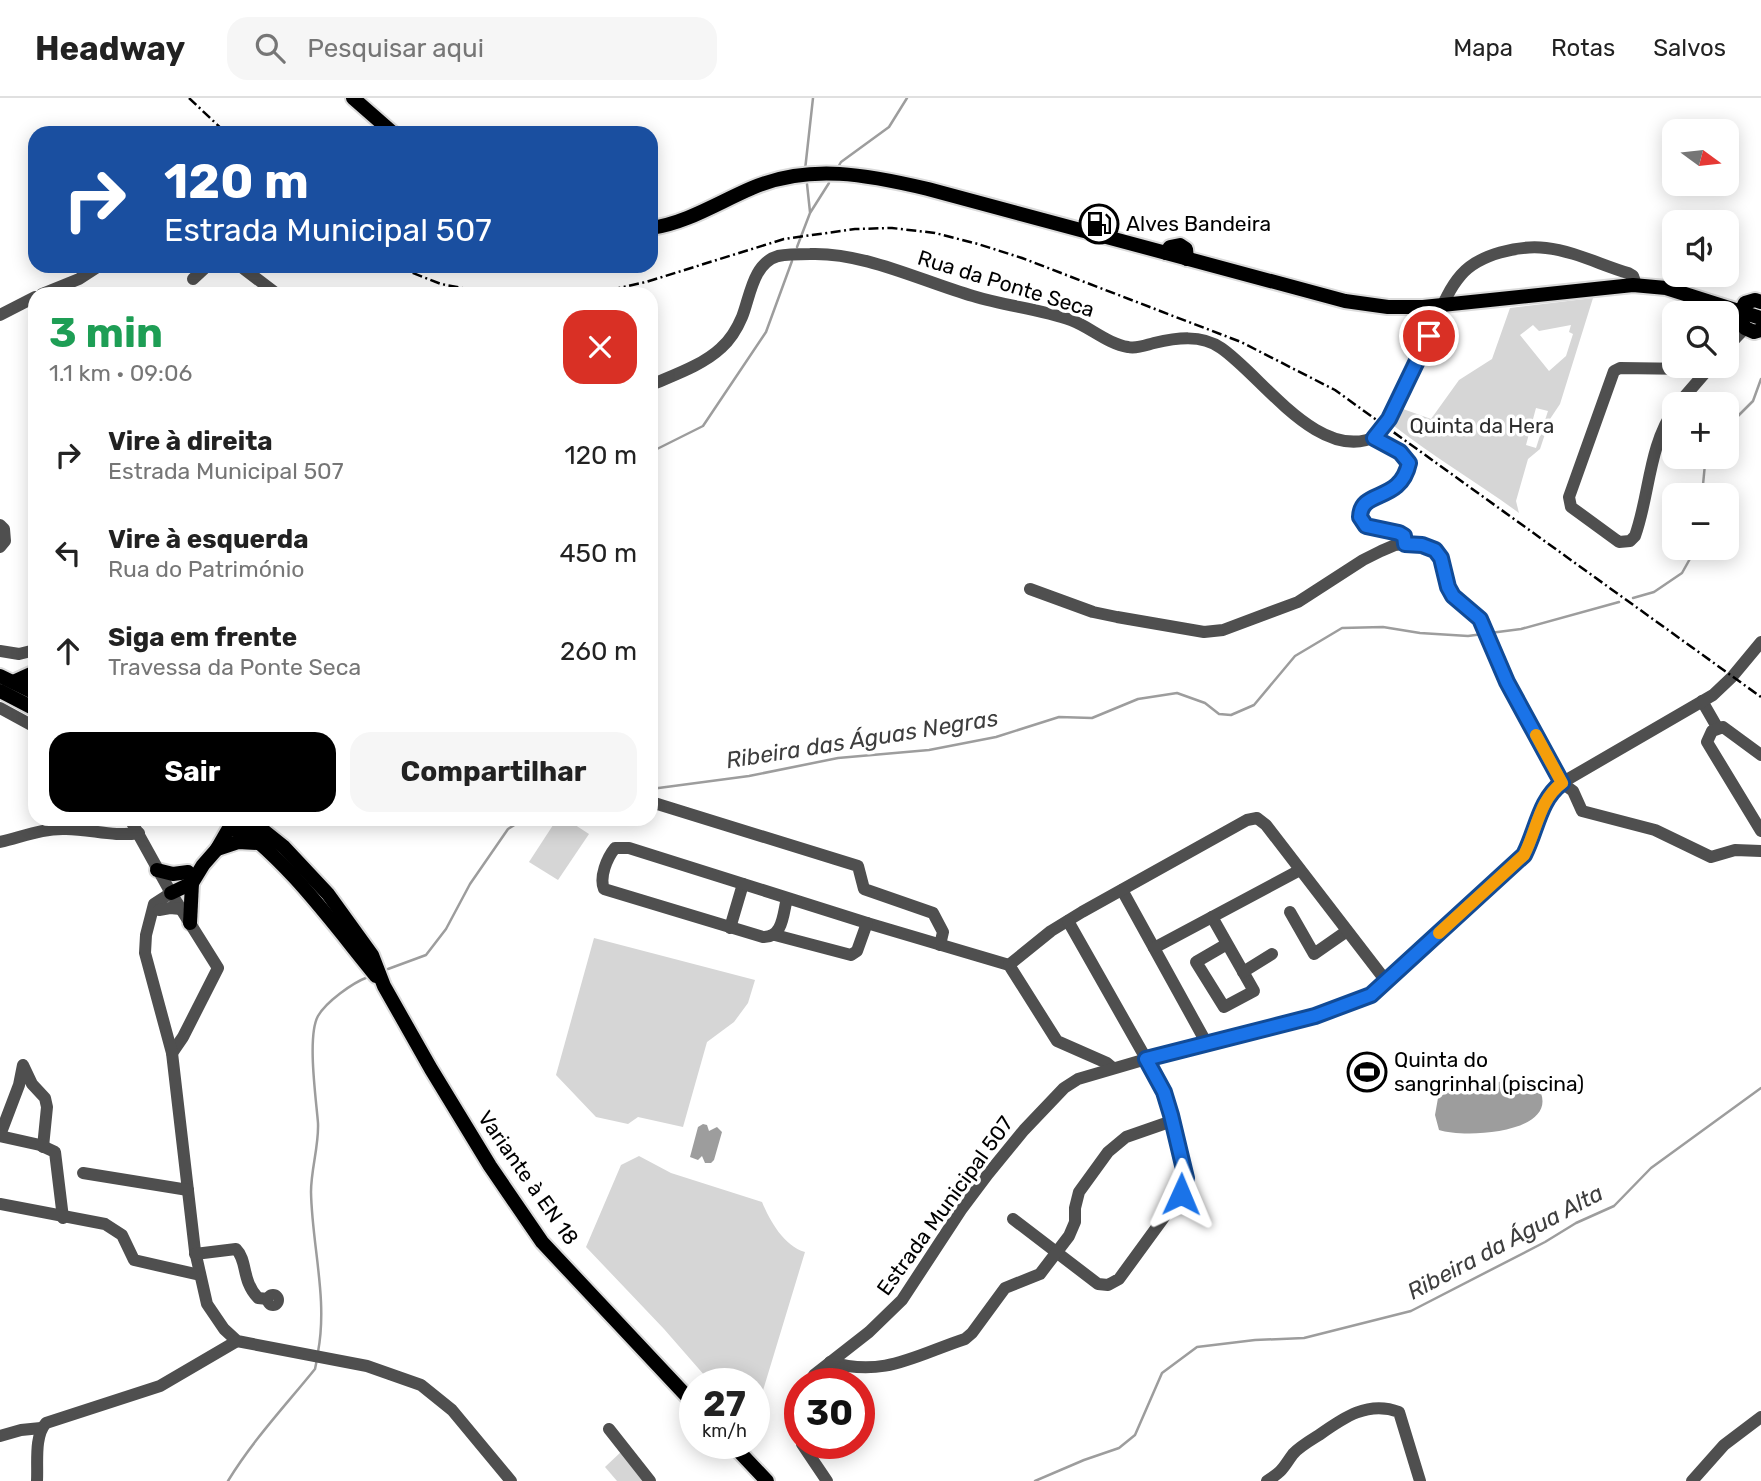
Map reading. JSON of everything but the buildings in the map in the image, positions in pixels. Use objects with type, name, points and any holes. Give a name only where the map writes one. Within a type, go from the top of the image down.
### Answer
[{"type":"main road","points":[[353,98],[385,126]]},
{"type":"main road","points":[[658,227],[705,210],[752,187],[778,178],[814,173],[843,173],[877,177],[1166,253],[1168,263],[1175,267],[1182,265],[1187,259],[1345,301],[1388,307],[1443,305],[1636,285],[1666,288],[1761,318]]},
{"type":"main road","points":[[1761,302],[1750,301],[1740,311],[1740,320],[1745,328],[1754,332],[1761,330]]},
{"type":"main road","points":[[7,679],[28,674]]},
{"type":"main road","points":[[7,679],[28,690]]},
{"type":"main road","points":[[6,694],[28,698]]},
{"type":"main road","points":[[6,694],[28,705]]},
{"type":"main road","points":[[220,826],[221,843]]},
{"type":"main road","points":[[171,893],[203,865],[221,843],[243,827],[260,836]]},
{"type":"main road","name":"Variante à EN 18","points":[[243,827],[260,836],[270,853],[312,898],[384,986],[490,1166],[542,1242],[679,1388]]},
{"type":"main road","points":[[157,870],[190,877]]},
{"type":"main road","points":[[190,877],[190,923]]},
{"type":"main road","points":[[746,1459],[766,1481]]},
{"type":"street","points":[[1405,544],[1404,536],[1399,533],[1366,526],[1360,517],[1363,505],[1368,499],[1393,490],[1401,482],[1409,463],[1400,452],[1376,437],[1389,419],[1443,305],[1462,272],[1493,256],[1524,248],[1544,248],[1590,260],[1633,276],[1636,285]]},
{"type":"street","name":"Rua da Ponte Seca","points":[[658,382],[702,361],[720,349],[741,319],[755,279],[767,261],[776,256],[832,253],[974,296],[1068,319],[1130,348],[1178,338],[1211,343],[1241,364],[1293,413],[1320,431],[1353,443],[1376,437]]},
{"type":"street","points":[[59,287],[88,273]]},
{"type":"street","points":[[193,279],[199,273]]},
{"type":"street","points":[[249,273],[268,287]]},
{"type":"street","points":[[0,315],[28,301]]},
{"type":"street","points":[[1739,334],[1745,328]]},
{"type":"street","points":[[1662,369],[1615,369],[1569,497],[1571,507],[1619,542],[1630,541],[1634,536],[1654,452],[1662,431]]},
{"type":"street","points":[[1688,392],[1700,378]]},
{"type":"street","points":[[0,525],[4,529],[5,541],[0,547]]},
{"type":"street","points":[[1030,589],[1093,612],[1204,632],[1223,630],[1298,602],[1363,560],[1395,545],[1422,545],[1435,550],[1441,558],[1453,596],[1480,619],[1507,682],[1562,783],[1573,791],[1582,811],[1655,830],[1710,857],[1735,849],[1761,851]]},
{"type":"street","name":"Estrada Municipal 507","points":[[823,1368],[869,1332],[902,1300],[988,1174],[1064,1087],[1078,1079],[1146,1059],[1331,1012],[1371,995],[1524,855],[1552,790],[1713,695],[1761,642]]},
{"type":"street","points":[[0,651],[19,654],[28,652]]},
{"type":"street","points":[[1702,701],[1717,727]]},
{"type":"street","points":[[0,708],[28,723]]},
{"type":"street","points":[[1761,755],[1723,727],[1712,731],[1707,742],[1761,831]]},
{"type":"street","points":[[658,804],[858,866],[864,889],[933,913],[943,932],[940,944]]},
{"type":"street","points":[[1009,965],[1051,931],[1247,820],[1257,818],[1266,825],[1386,981]]},
{"type":"street","points":[[134,826],[157,870],[218,968],[172,1053]]},
{"type":"street","points":[[0,842],[28,834],[65,829],[110,835],[139,833]]},
{"type":"street","points":[[867,923],[857,951],[851,955],[775,935],[763,937],[730,928],[604,889],[602,883],[609,856],[615,848],[622,846],[1009,965],[1057,1041],[1107,1063],[1113,1069]]},
{"type":"street","points":[[157,870],[157,907]]},
{"type":"street","points":[[1154,948],[1300,870]]},
{"type":"street","points":[[730,928],[743,884]]},
{"type":"street","points":[[1122,890],[1207,1044]]},
{"type":"street","points":[[171,893],[149,920],[145,953],[172,1053],[195,1254],[207,1304],[224,1329],[237,1341],[367,1366],[421,1385],[452,1410],[511,1481]]},
{"type":"street","points":[[775,935],[788,898]]},
{"type":"street","points":[[157,907],[181,909]]},
{"type":"street","points":[[1290,912],[1314,954],[1348,931]]},
{"type":"street","points":[[1212,917],[1254,991],[1224,1007],[1196,962],[1227,944]]},
{"type":"street","points":[[1013,1219],[1098,1284],[1108,1285],[1119,1279],[1185,1185],[1186,1178],[1164,1092],[1068,921]]},
{"type":"street","points":[[1243,972],[1272,954]]},
{"type":"street","points":[[1076,1050],[1083,1063],[1078,1079]]},
{"type":"street","points":[[43,1147],[47,1107],[45,1098],[32,1084],[23,1065],[19,1085],[0,1136],[55,1152],[63,1218]]},
{"type":"street","points":[[830,1362],[846,1367],[872,1369],[891,1366],[965,1339],[972,1334],[1005,1288],[1040,1274],[1057,1252],[1073,1228],[1079,1192],[1108,1152],[1126,1137],[1172,1121]]},
{"type":"street","points":[[83,1173],[188,1190]]},
{"type":"street","points":[[0,1204],[105,1224],[122,1235],[134,1260],[200,1275]]},
{"type":"street","points":[[195,1254],[236,1248],[240,1253],[247,1284],[258,1298],[268,1299]]},
{"type":"street","points":[[0,1436],[41,1428],[46,1423],[159,1386],[237,1341]]},
{"type":"street","points":[[1267,1481],[1280,1473],[1293,1454],[1342,1419],[1355,1412],[1379,1407],[1399,1412],[1420,1481]]},
{"type":"street","points":[[1692,1481],[1724,1445],[1761,1417]]},
{"type":"street","points":[[37,1481],[41,1428]]},
{"type":"street","points":[[609,1430],[650,1481]]},
{"type":"street","points":[[811,1459],[827,1481]]},
{"type":"green space","name":"Quinta da Hera","points":[[1593,298],[1560,404],[1550,419],[1540,449],[1528,459],[1516,501],[1519,513],[1394,426],[1403,409],[1431,419],[1459,380],[1492,359],[1510,308]],"holes":[[[1533,325],[1539,331],[1571,325],[1569,332],[1573,334],[1566,356],[1549,371],[1520,335]],[[1536,408],[1548,411],[1536,448],[1526,445]]]},
{"type":"green space","points":[[552,826],[577,826],[589,834],[558,880],[529,862]]},
{"type":"green space","points":[[594,938],[755,980],[748,1003],[734,1022],[707,1042],[683,1127],[638,1117],[628,1124],[596,1117],[556,1075]]},
{"type":"green space","points":[[639,1156],[671,1173],[762,1202],[784,1239],[805,1252],[770,1368],[698,1368],[586,1247],[621,1165]]},
{"type":"green space","points":[[622,1451],[646,1481],[617,1481],[605,1467]]},
{"type":"shaded area","points":[[1507,1081],[1537,1085],[1543,1101],[1538,1114],[1526,1123],[1509,1129],[1470,1134],[1439,1130],[1435,1115],[1438,1098],[1462,1087]]},
{"type":"shaded area","points":[[707,1125],[709,1131],[717,1127],[722,1132],[711,1163],[705,1163],[702,1156],[698,1160],[690,1157],[698,1127]]},
{"type":"waterway","points":[[805,170],[813,98]]},
{"type":"waterway","points":[[837,169],[841,162],[889,127],[907,98]]},
{"type":"waterway","points":[[797,247],[810,213],[829,183]]},
{"type":"waterway","points":[[807,184],[810,212]]},
{"type":"waterway","points":[[658,448],[703,426],[766,332],[792,261]]},
{"type":"waterway","name":"Ribeira das Águas Negras","points":[[1739,415],[1753,401],[1761,379]]},
{"type":"waterway","name":"Ribeira das Águas Negras","points":[[1703,483],[1705,469]]},
{"type":"waterway","name":"Ribeira das Águas Negras","points":[[1633,598],[1654,592],[1682,573],[1689,560]]},
{"type":"waterway","name":"Ribeira das Águas Negras","points":[[1490,633],[1521,629],[1619,602]]},
{"type":"waterway","name":"Ribeira das Águas Negras","points":[[658,788],[749,776],[838,758],[929,750],[996,737],[1059,717],[1092,718],[1138,699],[1177,693],[1205,703],[1219,714],[1231,715],[1254,705],[1295,656],[1342,628],[1383,627],[1420,633],[1468,636],[1483,634]]},
{"type":"waterway","name":"Ribeira das Águas Negras","points":[[388,969],[426,955],[446,929],[470,884],[513,826]]},
{"type":"waterway","name":"Ribeira das Águas Negras","points":[[318,1352],[321,1312],[311,1192],[318,1132],[313,1038],[318,1016],[327,1005],[347,988],[368,977]]},
{"type":"waterway","name":"Ribeira da Água Alta","points":[[1035,1481],[1119,1448],[1135,1435],[1162,1373],[1197,1347],[1255,1340],[1304,1338],[1411,1311],[1545,1242],[1576,1223],[1614,1206],[1651,1168],[1761,1088]]},
{"type":"waterway","name":"Ribeira das Águas Negras","points":[[228,1481],[259,1437],[315,1369],[317,1359]]},
{"type":"railway","points":[[189,98],[219,126]]},
{"type":"railway","points":[[624,287],[784,239],[855,229],[892,228],[935,233],[1022,258],[1241,342],[1335,390],[1761,697]]},
{"type":"railway","points":[[413,273],[457,287]]},
{"type":"slow traffic","points":[[1439,933],[1524,855],[1544,804],[1552,790],[1562,783],[1536,735]]},
{"type":"place","name":"Alves Bandeira","points":[[1099,224]]},
{"type":"place","name":"Quinta do sangrinhal (piscina)","points":[[1367,1072]]},
{"type":"route","points":[[1181,1194],[1186,1178],[1171,1115],[1164,1092],[1146,1059],[1331,1012],[1371,995],[1524,855],[1544,804],[1552,790],[1562,783],[1507,682],[1480,619],[1453,596],[1441,558],[1435,550],[1422,545],[1405,544],[1404,536],[1366,526],[1360,517],[1360,511],[1368,499],[1393,490],[1407,471],[1409,463],[1405,456],[1374,438],[1389,419],[1429,336]]}]
